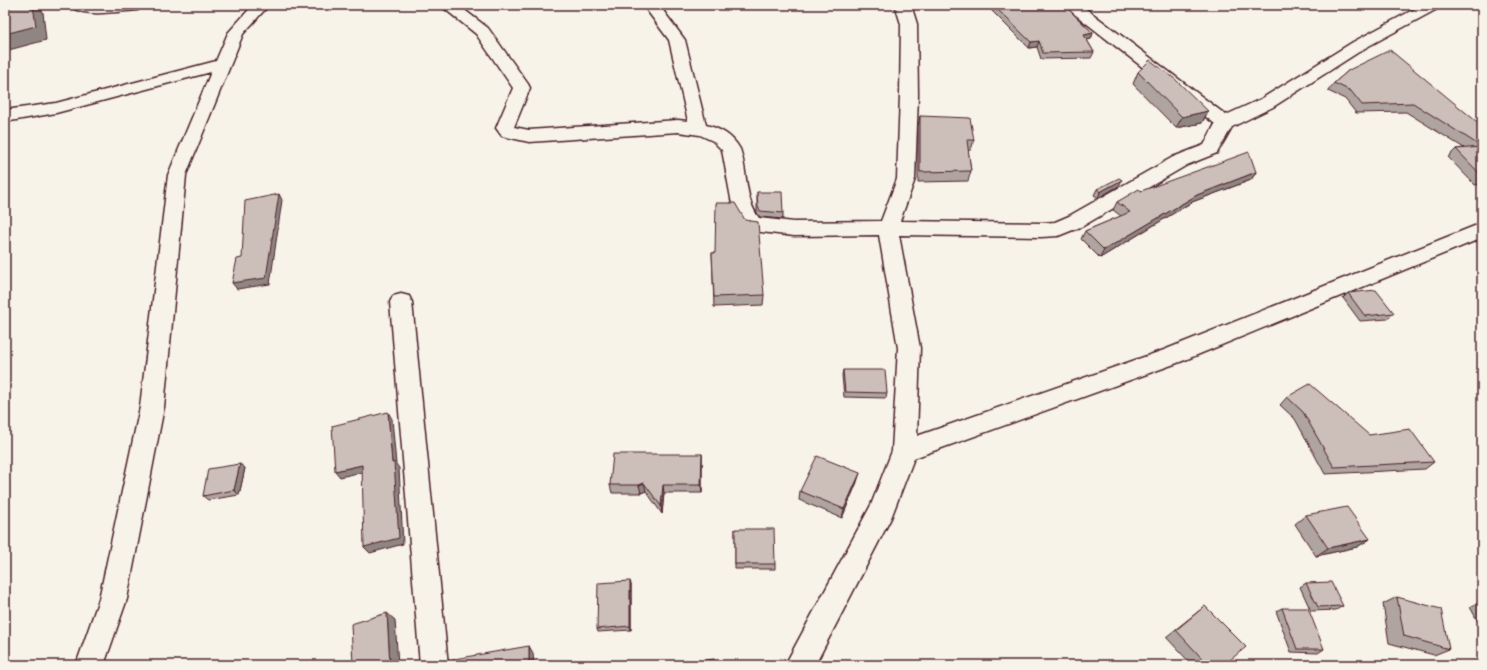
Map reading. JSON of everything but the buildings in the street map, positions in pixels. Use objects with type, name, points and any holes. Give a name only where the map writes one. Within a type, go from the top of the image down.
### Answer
[{"type":"street","points":[[78,5],[90,9],[137,5]]},
{"type":"street","points":[[90,665],[113,599],[152,407],[177,176],[236,34],[261,5]]},
{"type":"street","points":[[448,5],[482,31],[522,88],[505,128],[508,132],[529,136],[678,126],[698,126],[714,132],[731,148],[740,203],[744,214],[753,226],[794,229],[888,228],[1041,230],[1058,229],[1076,221],[1180,161],[1211,149],[1225,123],[1267,103],[1359,45],[1434,5]]},
{"type":"street","points":[[651,5],[677,40],[698,126]]},
{"type":"street","points":[[799,665],[882,510],[904,451],[910,348],[888,228],[906,180],[909,95],[909,24],[903,5]]},
{"type":"street","points":[[1071,5],[1225,123]]},
{"type":"street","points":[[5,116],[56,108],[223,64]]},
{"type":"street","points":[[904,451],[1172,356],[1482,230]]},
{"type":"street","points":[[402,302],[434,665]]}]
